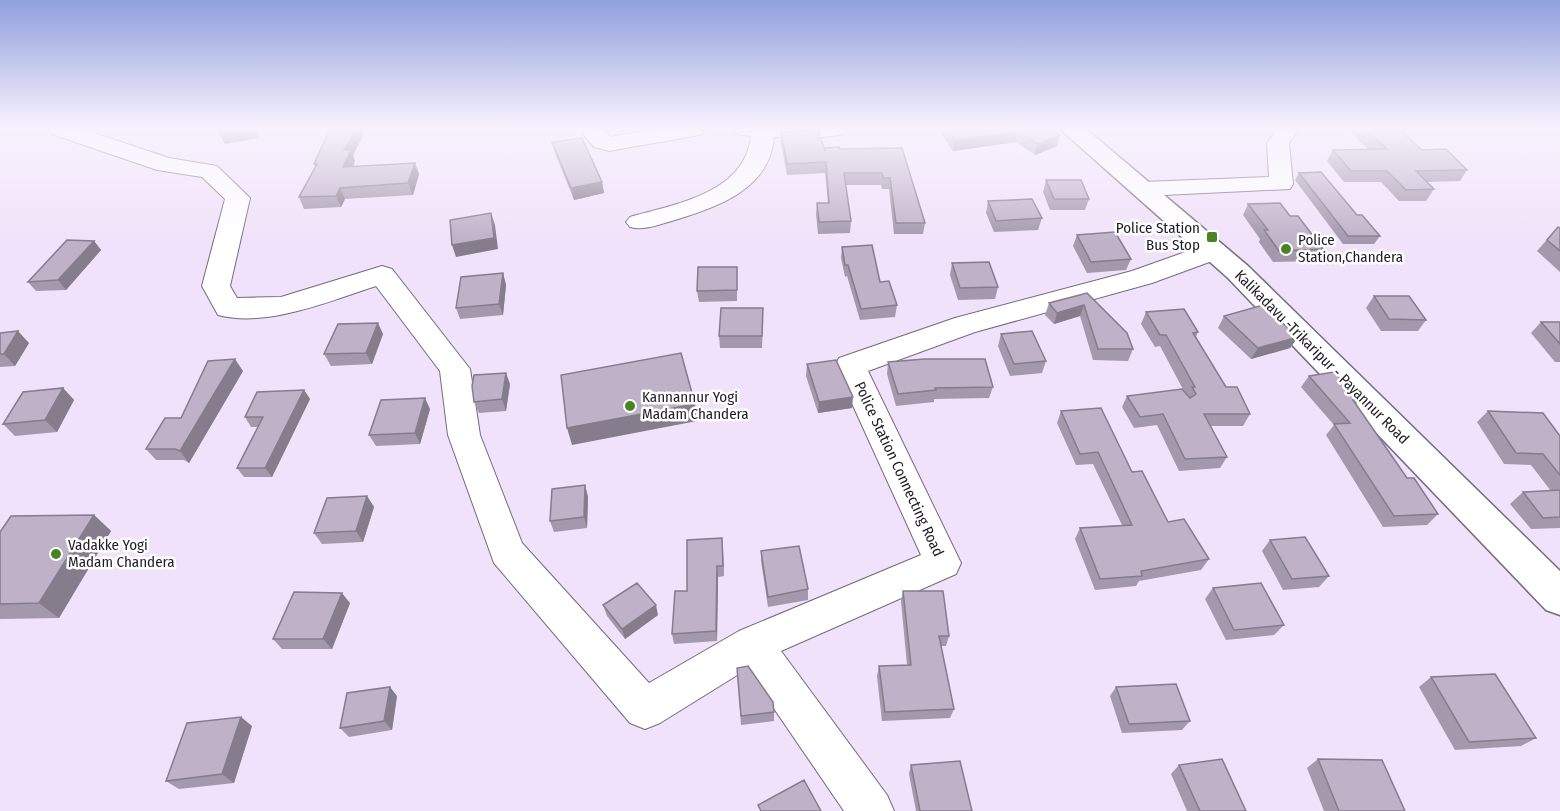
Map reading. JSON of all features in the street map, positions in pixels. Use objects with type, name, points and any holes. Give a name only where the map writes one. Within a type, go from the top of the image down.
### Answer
[{"type":"main road","name":"Kalikadavu -Trikaripur - Payannur Road","points":[[1117,167],[1238,272],[1560,597]]},
{"type":"street","points":[[179,167],[209,171],[238,198],[216,286],[228,308],[282,306],[382,275],[455,369],[464,435],[507,552],[645,709],[753,644],[871,811]]},
{"type":"street","points":[[639,222],[685,209],[730,190],[753,167]]},
{"type":"street","points":[[1143,189],[1281,184],[1280,167]]},
{"type":"street","name":"Police Station Connecting Road","points":[[753,644],[943,563],[850,366],[964,325],[1142,277],[1214,251]]},
{"type":"building","points":[[315,167],[414,167],[408,183],[340,188],[336,196],[299,197]]},
{"type":"building","points":[[562,167],[595,167],[602,182],[571,188]]},
{"type":"building","points":[[826,167],[908,167],[925,223],[896,223],[890,178],[883,178],[882,173],[844,173],[851,221],[819,222],[817,203],[829,203]]},
{"type":"building","points":[[1347,167],[1464,167],[1467,170],[1416,171],[1434,189],[1406,190],[1387,171],[1351,171]]},
{"type":"building","points":[[1321,172],[1357,215],[1362,215],[1380,236],[1348,236],[1299,173]]},
{"type":"building","points":[[1046,180],[1081,180],[1089,199],[1054,199]]},
{"type":"building","points":[[1032,199],[1042,218],[996,221],[988,201]]},
{"type":"building","points":[[1280,203],[1290,216],[1298,216],[1323,249],[1279,251],[1264,230],[1268,230],[1248,204]]},
{"type":"building","points":[[491,213],[494,238],[452,245],[450,220]]},
{"type":"building","points":[[1558,227],[1560,228],[1560,251],[1547,240]]},
{"type":"building","points":[[1115,232],[1131,259],[1091,262],[1077,235]]},
{"type":"building","points":[[67,240],[94,241],[58,280],[28,282]]},
{"type":"building","points":[[872,245],[880,282],[889,281],[897,305],[861,309],[848,265],[845,265],[842,247]]},
{"type":"building","points":[[989,262],[998,287],[960,288],[952,263]]},
{"type":"building","points":[[698,267],[737,267],[737,290],[697,291]]},
{"type":"building","points":[[503,273],[499,304],[456,308],[461,277]]},
{"type":"building","points":[[1087,293],[1127,333],[1133,349],[1098,349],[1084,305],[1057,313],[1049,303]]},
{"type":"building","points":[[1374,296],[1409,296],[1426,320],[1389,319]]},
{"type":"building","points":[[1263,305],[1298,337],[1258,348],[1224,316]]},
{"type":"building","points":[[721,308],[763,308],[762,336],[719,336]]},
{"type":"building","points":[[1184,309],[1198,332],[1193,333],[1226,387],[1237,387],[1250,414],[1204,414],[1227,457],[1185,459],[1163,414],[1140,417],[1127,396],[1182,389],[1190,398],[1196,394],[1192,387],[1195,387],[1166,335],[1160,335],[1146,312]]},
{"type":"building","points":[[1541,322],[1560,322],[1560,344]]},
{"type":"building","points":[[378,323],[366,353],[324,354],[338,324]]},
{"type":"building","points":[[18,331],[4,354],[0,354],[0,333]]},
{"type":"building","points":[[1032,331],[1046,361],[1014,364],[1001,334]]},
{"type":"building","name":"Kannannur Yogi Madam Chandera","points":[[681,353],[695,404],[567,428],[561,375]]},
{"type":"building","points":[[235,359],[180,451],[146,449],[165,418],[181,418],[208,361]]},
{"type":"building","points":[[925,359],[985,359],[993,387],[935,388],[936,390],[898,394],[888,362]]},
{"type":"building","points":[[836,360],[853,397],[819,402],[807,364]]},
{"type":"building","points":[[1334,372],[1360,399],[1353,400],[1407,478],[1414,478],[1438,514],[1394,516],[1334,424],[1350,423],[1309,376]]},
{"type":"building","points":[[506,373],[502,399],[474,402],[472,386],[474,375]]},
{"type":"building","points":[[63,388],[45,420],[3,424],[23,392]]},
{"type":"building","points":[[304,390],[265,468],[237,468],[263,417],[245,417],[257,392]]},
{"type":"building","points":[[425,398],[415,433],[369,435],[381,400]]},
{"type":"building","points":[[1101,408],[1132,472],[1142,471],[1168,522],[1184,519],[1209,559],[1141,571],[1142,576],[1100,579],[1080,528],[1132,525],[1098,452],[1080,454],[1061,411]]},
{"type":"building","points":[[1488,411],[1543,413],[1560,436],[1560,475],[1543,454],[1516,453]]},
{"type":"building","points":[[585,485],[584,517],[550,521],[552,489]]},
{"type":"building","points":[[1560,490],[1560,517],[1543,518],[1523,492]]},
{"type":"building","points":[[367,496],[356,531],[314,533],[327,498]]},
{"type":"building","points":[[94,515],[39,603],[0,604],[0,532],[11,516]]},
{"type":"building","points":[[1305,537],[1329,576],[1292,579],[1270,540]]},
{"type":"building","points":[[722,538],[723,566],[717,566],[716,631],[672,634],[675,591],[687,591],[687,540]]},
{"type":"building","points":[[799,546],[808,589],[768,597],[761,551]]},
{"type":"building","points":[[637,583],[656,605],[622,629],[603,605]]},
{"type":"building","points":[[1261,583],[1284,625],[1234,630],[1213,588]]},
{"type":"building","points":[[903,591],[943,591],[949,636],[939,636],[954,709],[885,712],[879,666],[911,665]]},
{"type":"building","points":[[294,592],[342,593],[323,639],[273,639]]},
{"type":"building","points":[[748,666],[773,702],[774,712],[741,716],[737,668]]},
{"type":"building","points":[[1495,674],[1536,738],[1469,742],[1431,677]]},
{"type":"building","points":[[1176,684],[1190,721],[1129,724],[1116,687]]},
{"type":"building","points":[[390,687],[384,721],[340,728],[347,693]]},
{"type":"building","points":[[241,717],[222,774],[166,781],[187,723]]},
{"type":"building","points":[[1222,759],[1246,811],[1200,811],[1179,765]]},
{"type":"building","points":[[1318,759],[1382,760],[1405,811],[1339,811]]},
{"type":"building","points":[[960,761],[972,811],[920,811],[911,765]]},
{"type":"building","points":[[804,780],[821,811],[761,811],[758,805]]},
{"type":"place","name":"Police Station Bus Stop","points":[[1212,237]]},
{"type":"place","name":"Police Station,Chandera","points":[[1286,249]]},
{"type":"place","name":"Kannannur Yogi Madam Chandera","points":[[630,406]]},
{"type":"place","name":"Vadakke Yogi Madam Chandera","points":[[56,554]]}]
